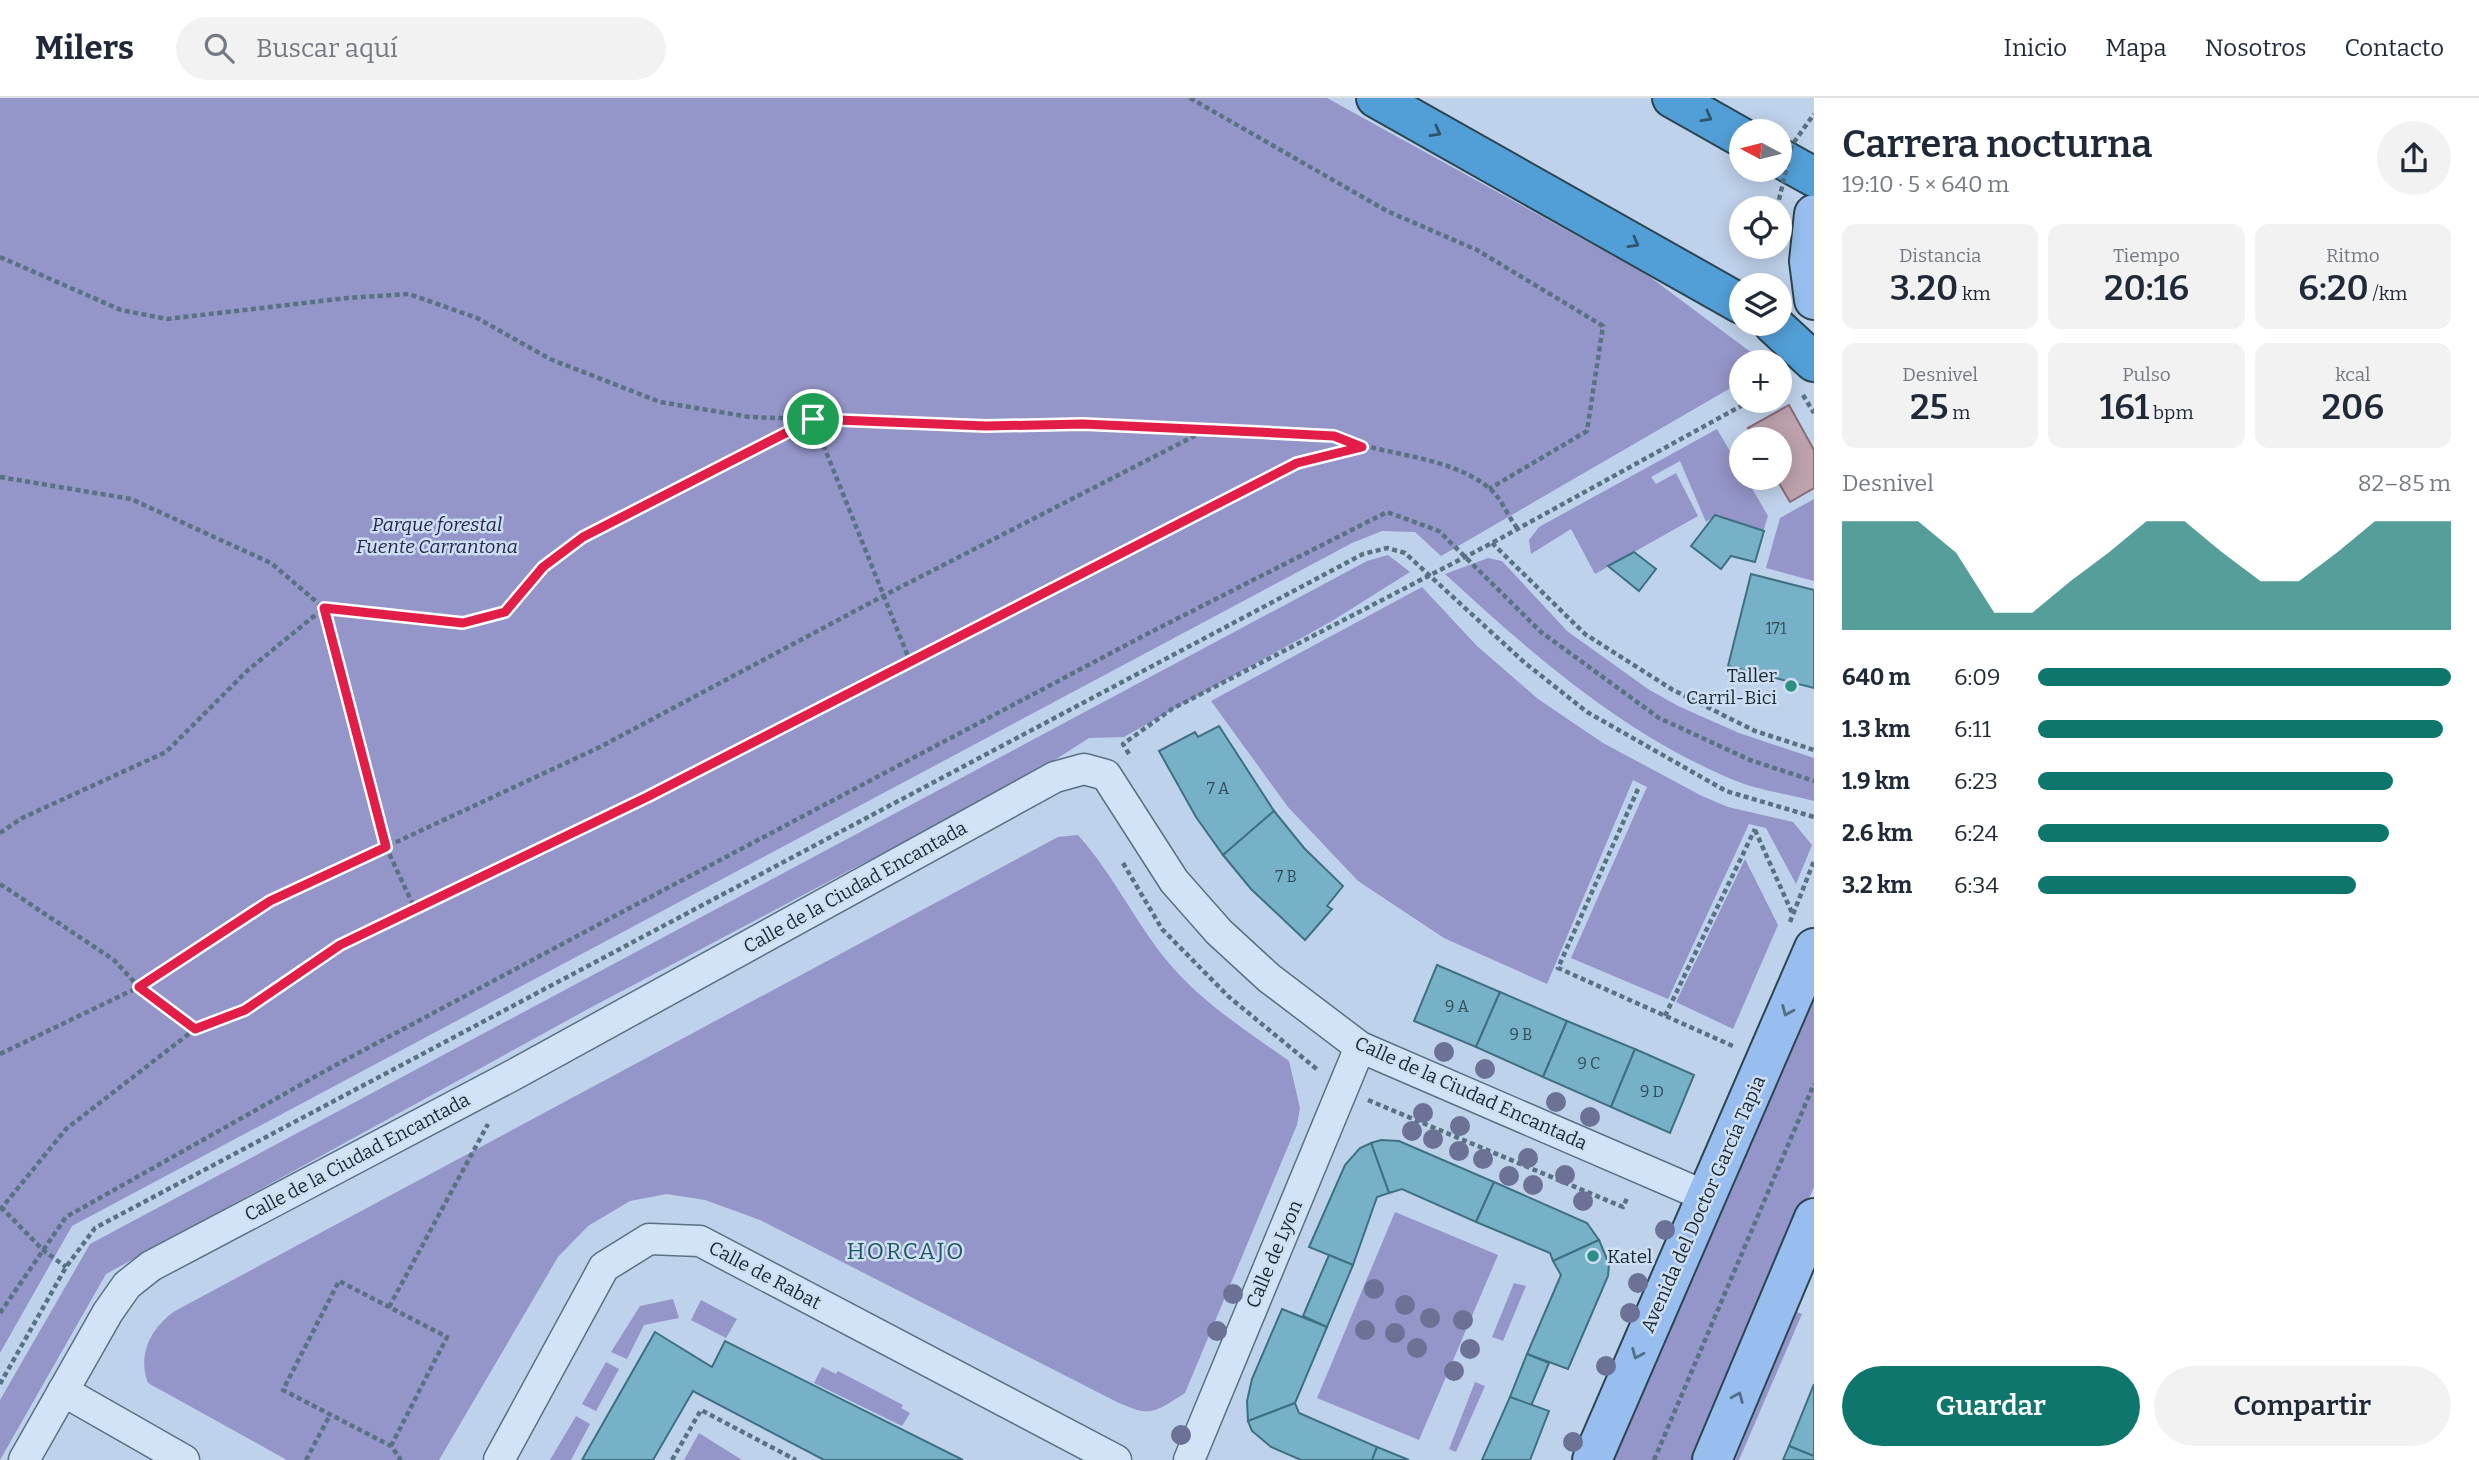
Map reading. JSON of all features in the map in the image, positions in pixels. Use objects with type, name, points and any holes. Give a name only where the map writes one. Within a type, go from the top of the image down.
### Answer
[{"type":"highway","points":[[1376,98],[1729,297]]},
{"type":"highway","points":[[1672,98],[1729,129]]},
{"type":"highway","points":[[1792,165],[1814,177]]},
{"type":"highway","points":[[1786,336],[1814,362]]},
{"type":"main road","points":[[1814,214],[1809,261],[1814,299]]},
{"type":"main road","name":"Avenida del Doctor García Tapia","points":[[1592,1460],[1814,948]]},
{"type":"main road","points":[[1712,1460],[1810,1239]]},
{"type":"street","name":"Calle de la Ciudad Encantada","points":[[24,1460],[120,1294],[151,1266],[515,1074],[1055,777],[1084,769],[1106,775],[1174,881],[1219,932],[1269,978],[1360,1047],[1705,1196]]},
{"type":"street","name":"Calle de Lyon","points":[[1189,1460],[1360,1047]]},
{"type":"street","name":"Calle de Rabat","points":[[499,1460],[604,1267],[649,1239],[700,1241],[1116,1460]]},
{"type":"street","points":[[64,1391],[184,1460]]},
{"type":"path","points":[[1189,98],[1387,211],[1477,250],[1603,326],[1587,430],[1489,489]]},
{"type":"path","points":[[1780,196],[1792,145],[1814,114]]},
{"type":"path","points":[[0,257],[121,310],[167,319],[348,298],[409,294],[477,317],[550,359],[660,402],[750,417],[986,426],[1083,424],[1334,436],[1362,447],[1466,471],[1500,498],[1508,517],[1518,528]]},
{"type":"path","points":[[1130,756],[1123,744],[1172,709],[1492,542],[1729,412]]},
{"type":"path","points":[[813,419],[911,664]]},
{"type":"path","points":[[0,477],[131,499],[271,564],[324,608],[463,623],[505,612],[543,567],[583,537],[813,419]]},
{"type":"path","points":[[0,1054],[139,987],[270,901],[600,747],[885,594],[1205,430]]},
{"type":"path","points":[[66,1267],[43,1250],[1,1208],[66,1129],[195,1029],[245,1010],[340,945],[416,911],[911,664],[1297,463],[1362,447]]},
{"type":"path","points":[[1492,542],[1585,635],[1673,690],[1755,731],[1814,750]]},
{"type":"path","points":[[0,833],[22,818],[166,752],[248,670],[324,608]]},
{"type":"path","points":[[324,608],[386,847],[416,911]]},
{"type":"path","points":[[1638,789],[1558,968],[1736,1048]]},
{"type":"path","points":[[1665,1016],[1755,829],[1793,915]]},
{"type":"path","points":[[0,884],[114,960],[139,987],[195,1029]]},
{"type":"path","points":[[1654,1460],[1814,1084]]},
{"type":"path","points":[[389,1307],[488,1123]]},
{"type":"path","points":[[391,1446],[447,1337],[339,1281],[284,1391],[391,1446],[401,1460]]},
{"type":"path","points":[[671,1460],[701,1410],[796,1460]]},
{"type":"path","points":[[306,1460],[330,1415]]},
{"type":"green space","name":"Parque forestal Fuente Carrantona","points":[[0,98],[1327,98],[1646,274],[1748,350],[1729,350],[1729,389],[1441,556],[1415,532],[1382,531],[1352,543],[72,1226],[0,1353]]},
{"type":"green space","points":[[1717,429],[1729,450],[1729,490],[1753,490],[1768,516],[1763,532],[1715,516],[1706,522],[1680,461],[1651,477],[1656,484],[1676,473],[1698,516],[1595,574],[1571,529],[1531,554],[1529,540],[1539,527]]},
{"type":"green space","points":[[1814,499],[1814,581],[1766,568],[1780,518]]},
{"type":"green space","points":[[1388,555],[1410,572],[1332,621],[1124,737],[1089,738],[1005,792],[856,867],[588,1009],[106,1274],[0,1460],[0,1400],[90,1244],[1367,561]]},
{"type":"green space","points":[[1488,558],[1502,561],[1567,631],[1648,689],[1678,706],[1739,733],[1814,758],[1814,801],[1741,783],[1691,760],[1615,715],[1579,689],[1445,574]]},
{"type":"green space","points":[[1422,587],[1477,646],[1538,699],[1603,743],[1728,807],[1793,822],[1812,845],[1796,884],[1766,828],[1749,824],[1668,999],[1571,958],[1647,787],[1633,780],[1547,984],[1444,938],[1358,881],[1288,807],[1211,701]]},
{"type":"green space","points":[[1078,835],[1156,947],[1181,977],[1225,1015],[1289,1061],[1300,1108],[1297,1125],[1185,1393],[1166,1405],[1145,1411],[1115,1401],[760,1220],[705,1200],[667,1194],[630,1201],[588,1226],[558,1257],[439,1460],[287,1460],[148,1383],[144,1362],[148,1342],[159,1325],[175,1311],[1058,837]]},
{"type":"green space","points":[[1745,859],[1778,925],[1733,1029],[1676,1002]]},
{"type":"green space","points":[[1814,979],[1814,1187],[1697,1460],[1609,1460]]},
{"type":"green space","points":[[1395,1212],[1498,1255],[1419,1440],[1317,1398]]},
{"type":"green space","points":[[1514,1283],[1526,1286],[1503,1341],[1492,1337]]},
{"type":"green space","points":[[673,1299],[679,1318],[644,1325],[627,1359],[611,1352],[640,1306]]},
{"type":"green space","points":[[701,1300],[737,1319],[726,1338],[691,1320]]},
{"type":"green space","points":[[1797,1312],[1802,1314],[1739,1460],[1735,1460]]},
{"type":"green space","points":[[606,1362],[619,1369],[596,1411],[582,1404]]},
{"type":"green space","points":[[822,1367],[836,1374],[838,1371],[903,1405],[901,1408],[910,1413],[902,1426],[814,1383]]},
{"type":"green space","points":[[1475,1382],[1485,1386],[1456,1452],[1449,1449]]},
{"type":"green space","points":[[576,1416],[590,1424],[571,1460],[550,1460]]},
{"type":"green space","points":[[699,1433],[742,1460],[684,1460]]},
{"type":"shaded area","points":[[1792,410],[1814,450],[1814,488],[1790,502],[1783,490],[1792,490],[1792,427],[1750,427],[1775,413],[1792,413]]},
{"type":"building","points":[[1715,515],[1764,531],[1755,562],[1731,556],[1721,569],[1691,546]]},
{"type":"building","points":[[1634,552],[1656,569],[1639,591],[1608,566]]},
{"type":"building","points":[[1751,574],[1814,590],[1814,688],[1728,666]]},
{"type":"building","points":[[1219,726],[1274,811],[1223,855],[1196,817],[1159,751],[1195,732],[1198,737]]},
{"type":"building","points":[[1274,811],[1304,848],[1343,886],[1327,906],[1332,909],[1305,940],[1251,889],[1223,855]]},
{"type":"building","points":[[1437,965],[1500,992],[1476,1047],[1414,1021]]},
{"type":"building","points":[[1500,992],[1567,1021],[1543,1077],[1476,1047]]},
{"type":"building","points":[[1567,1021],[1635,1049],[1611,1107],[1543,1077]]},
{"type":"building","points":[[1635,1049],[1694,1075],[1670,1133],[1611,1107]]},
{"type":"building","points":[[1381,1140],[1399,1141],[1494,1182],[1476,1222],[1402,1189],[1389,1193],[1371,1143]]},
{"type":"building","points":[[1371,1143],[1389,1193],[1377,1197],[1353,1265],[1309,1247],[1345,1165],[1360,1148]]},
{"type":"building","points":[[1494,1182],[1587,1223],[1599,1240],[1553,1261],[1550,1253],[1476,1222]]},
{"type":"building","points":[[1599,1240],[1609,1264],[1608,1276],[1568,1369],[1527,1354],[1561,1275],[1553,1261]]},
{"type":"building","points":[[1329,1255],[1353,1265],[1327,1327],[1303,1316]]},
{"type":"building","points":[[1282,1309],[1327,1327],[1295,1403],[1248,1421],[1247,1401],[1252,1379]]},
{"type":"building","points":[[655,1332],[712,1367],[725,1341],[963,1460],[824,1460],[693,1391],[653,1460],[582,1460]]},
{"type":"building","points":[[1527,1354],[1549,1363],[1531,1406],[1510,1397]]},
{"type":"building","points":[[1814,1384],[1814,1456],[1789,1446]]},
{"type":"building","points":[[1510,1397],[1549,1411],[1530,1460],[1482,1460]]},
{"type":"building","points":[[1295,1403],[1299,1413],[1377,1447],[1372,1460],[1301,1460],[1271,1447],[1252,1431],[1248,1421]]},
{"type":"building","points":[[1789,1446],[1814,1456],[1814,1460],[1783,1460]]},
{"type":"building","points":[[1377,1447],[1409,1460],[1372,1460]]},
{"type":"place","name":"Taller Carril-Bici","points":[[1791,686]]},
{"type":"place","name":"Katel","points":[[1593,1256]]},
{"type":"district","name":"HORCAJO","points":[[906,1251]]},
{"type":"route","points":[[813,419],[986,426],[1083,424],[1257,432],[1334,436],[1362,447],[1297,463],[911,664],[647,797],[416,911],[340,945],[245,1010],[195,1029],[139,987],[270,901],[386,847],[324,608],[463,623],[505,612],[543,567],[583,537],[813,419]]}]
